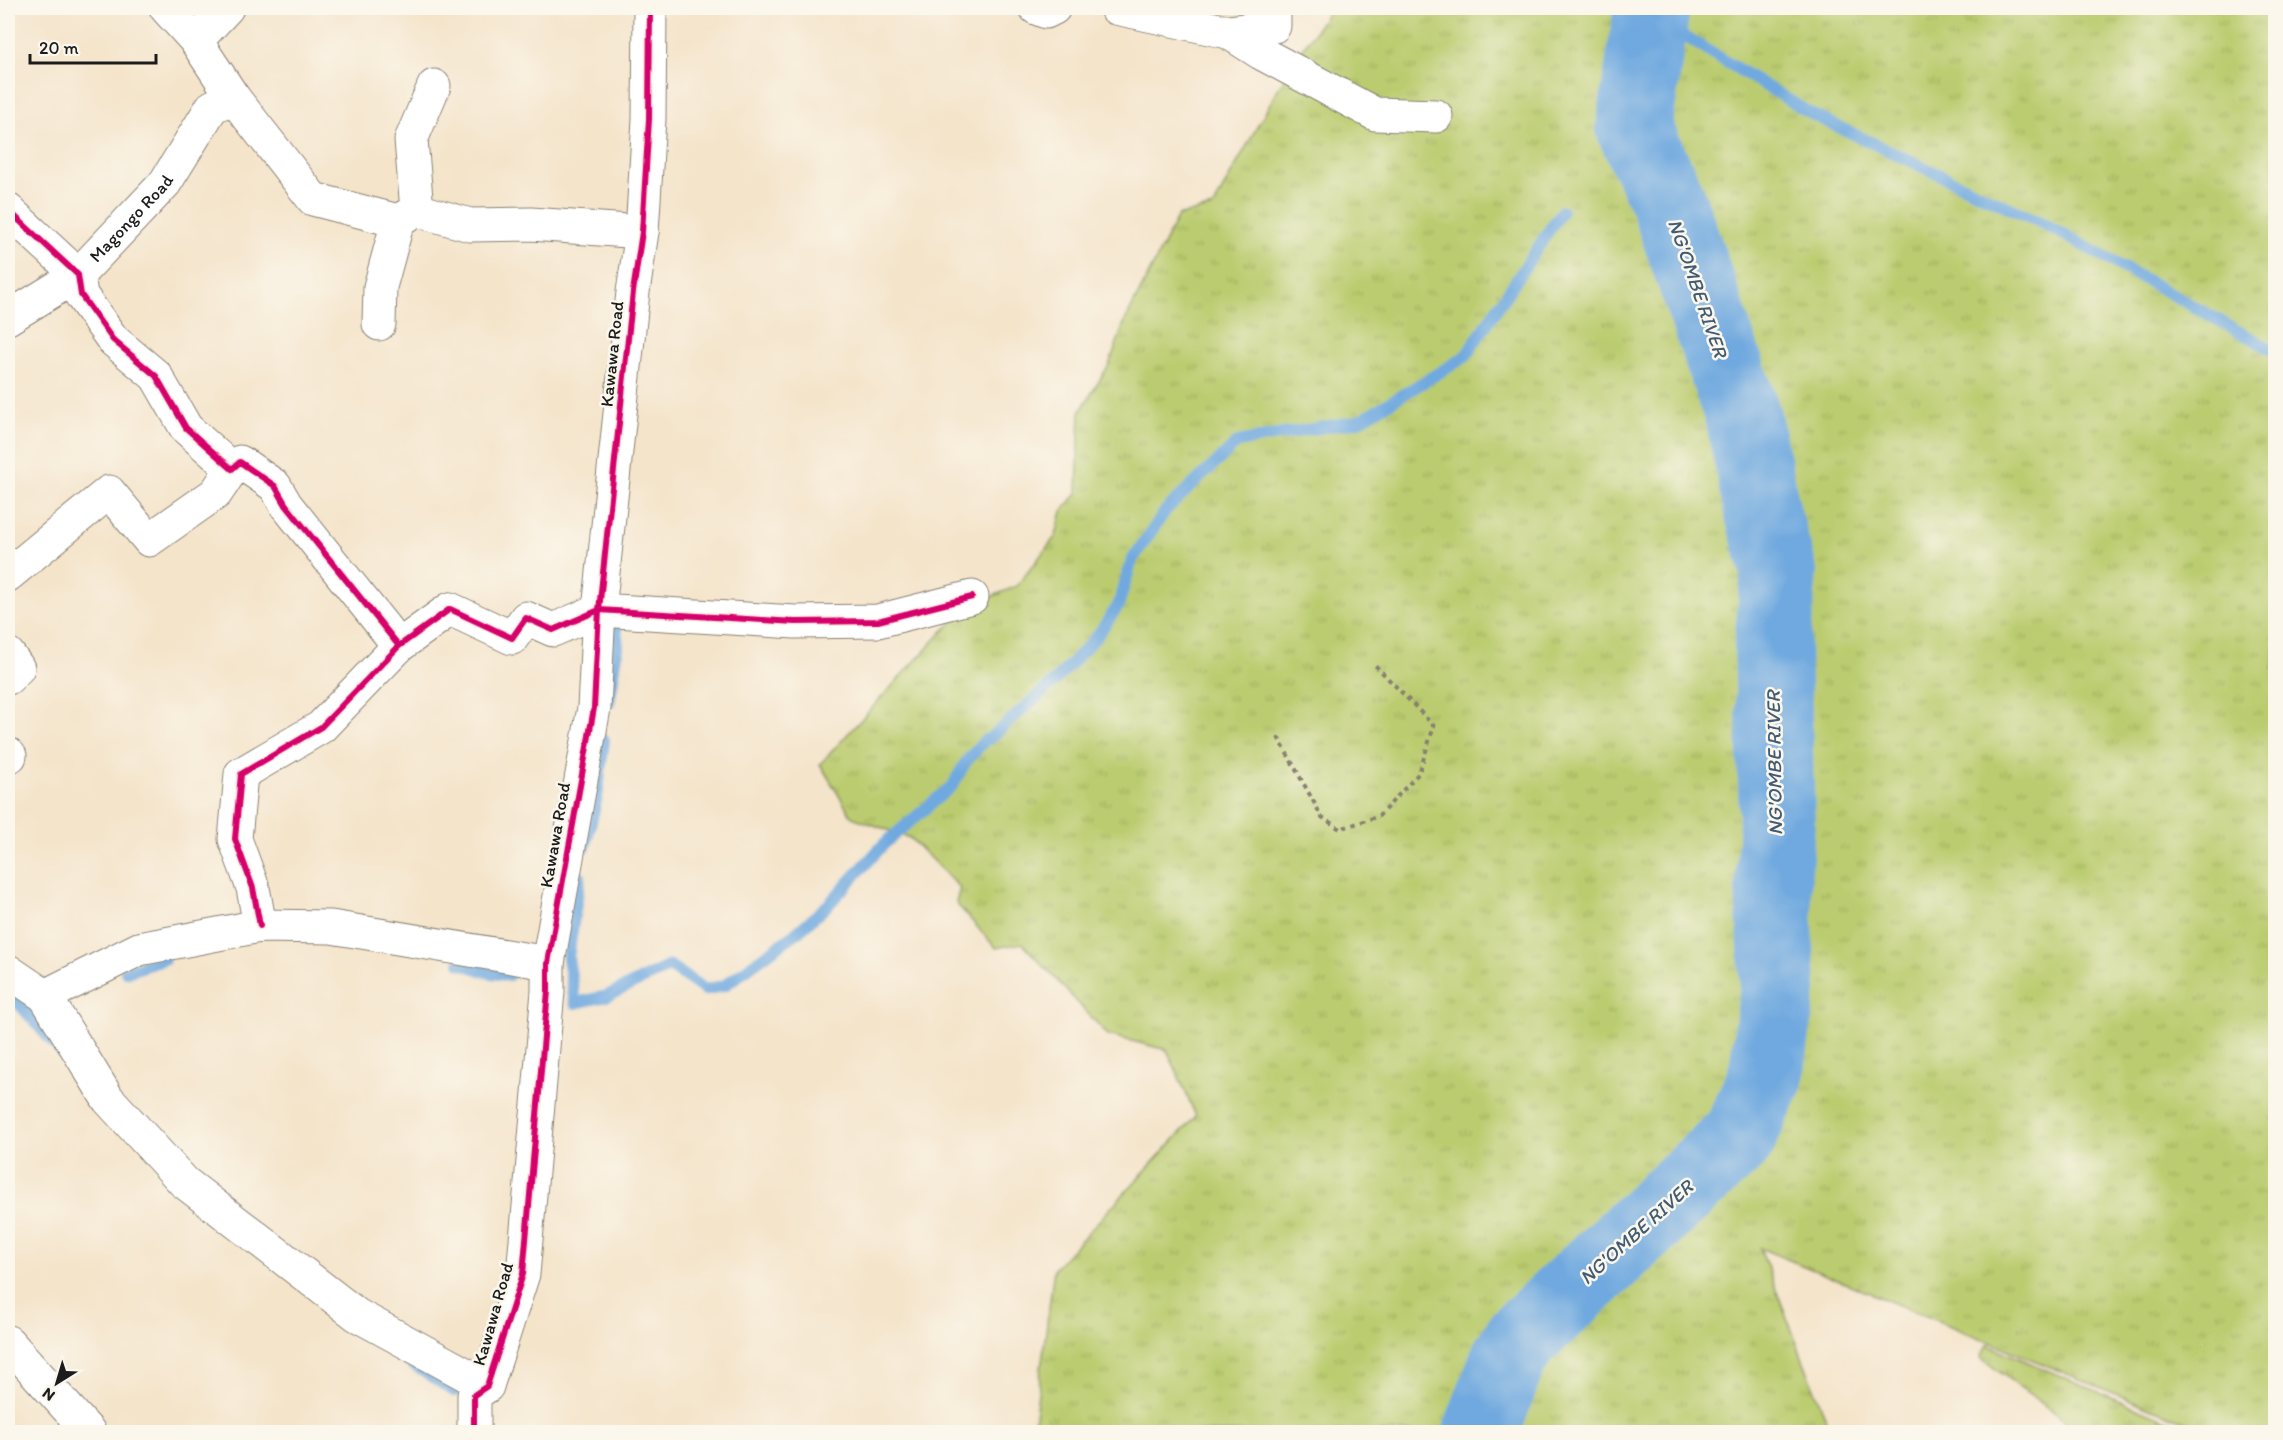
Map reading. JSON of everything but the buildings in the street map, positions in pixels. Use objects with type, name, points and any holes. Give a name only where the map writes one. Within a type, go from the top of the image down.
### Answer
[{"type":"street","points":[[166,8],[196,41],[232,98],[313,199],[470,225],[531,224],[642,232]]},
{"type":"street","points":[[196,41],[227,8]]},
{"type":"street","name":"Kawawa Road","points":[[474,1432],[474,1395],[487,1386],[523,1274],[548,991],[548,963],[594,708],[599,610],[633,292],[642,232],[649,119],[650,8]]},
{"type":"street","points":[[1036,8],[1046,12],[1054,8]]},
{"type":"street","points":[[1116,8],[1228,32],[1274,26],[1274,8]]},
{"type":"street","points":[[1228,32],[1261,54],[1375,114],[1436,116]]},
{"type":"street","points":[[379,324],[380,287],[408,215],[411,140],[434,86]]},
{"type":"street","name":"Magongo Road","points":[[8,318],[78,275],[165,183],[212,107],[232,98]]},
{"type":"street","points":[[8,210],[78,275],[81,295],[113,340],[156,376],[186,428],[232,469]]},
{"type":"street","points":[[8,575],[109,492],[149,540],[216,493],[232,469],[240,462],[275,486],[286,505],[399,646]]},
{"type":"street","points":[[260,926],[253,888],[235,839],[241,774],[321,727],[399,646],[450,609],[512,638],[526,618],[553,630],[599,610],[795,622],[878,621],[972,597]]},
{"type":"street","points":[[8,654],[18,668],[8,678]]},
{"type":"street","points":[[45,996],[138,949],[260,926],[332,927],[548,963]]},
{"type":"street","points":[[8,971],[45,996],[108,1099],[184,1182],[357,1315],[487,1386]]},
{"type":"street","points":[[8,1342],[89,1432]]},
{"type":"path","points":[[1278,737],[1322,817],[1340,829],[1379,816],[1419,773],[1434,726],[1375,665]]},
{"type":"green space","points":[[1331,8],[2275,8],[2275,1432],[2209,1432],[1760,1248],[1831,1432],[1033,1432],[1054,1269],[1196,1116],[1167,1050],[1108,1035],[1022,943],[996,948],[956,903],[960,888],[910,838],[852,817],[820,764],[943,631],[972,605],[1017,586],[1056,536],[1062,511],[1077,494],[1080,412],[1109,365],[1125,321],[1178,216],[1213,207],[1289,69]]},
{"type":"green space","points":[[1987,1345],[2173,1423],[2166,1432],[2080,1432],[1981,1358]]},
{"type":"waterway","name":"NG'OMBE RIVER","points":[[1481,1432],[1508,1360],[1522,1337],[1739,1137],[1766,1076],[1778,989],[1773,888],[1777,821],[1772,644],[1779,572],[1763,514],[1743,417],[1668,201],[1634,128],[1652,8]]},
{"type":"waterway","points":[[1651,16],[1813,115],[2046,225],[2276,352]]},
{"type":"waterway","points":[[580,876],[568,957],[575,1003],[607,996],[670,966],[705,990],[725,985],[795,934],[829,904],[884,844],[953,785],[965,763],[985,740],[989,739],[1054,682],[1097,636],[1118,606],[1132,560],[1166,510],[1238,442],[1359,421],[1465,357],[1562,211]]},
{"type":"waterway","points":[[609,702],[618,647],[614,612]]},
{"type":"waterway","points":[[585,847],[597,796],[604,740]]},
{"type":"waterway","points":[[126,972],[164,959]]},
{"type":"waterway","points":[[460,963],[490,973],[509,975]]},
{"type":"waterway","points":[[8,991],[64,1055]]},
{"type":"waterway","points":[[400,1356],[454,1391]]},
{"type":"cycle path","points":[[474,1432],[474,1395],[487,1386],[523,1274],[548,991],[548,963],[594,708],[599,610],[633,292],[642,232],[649,119],[650,8]]},
{"type":"cycle path","points":[[8,210],[78,275],[81,295],[113,340],[156,376],[186,428],[232,469],[240,462],[275,486],[286,505],[399,646]]},
{"type":"cycle path","points":[[260,926],[253,888],[235,839],[241,774],[321,727],[399,646],[450,609],[512,638],[526,618],[553,630],[599,610],[795,622],[878,621],[972,597]]}]
